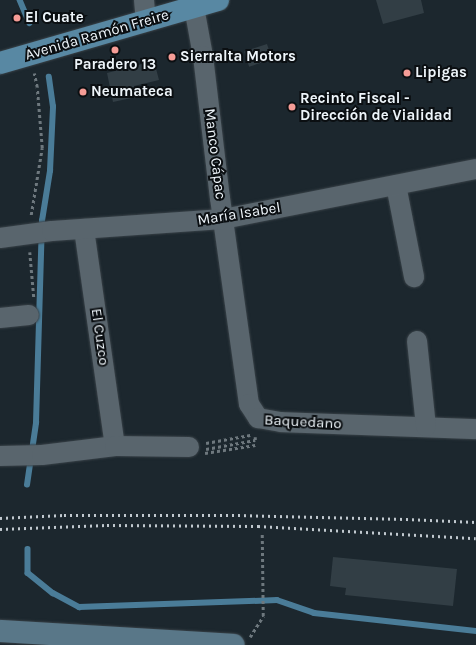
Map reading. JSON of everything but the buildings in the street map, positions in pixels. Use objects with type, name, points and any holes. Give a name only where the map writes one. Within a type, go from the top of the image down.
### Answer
[{"type":"main road","name":"Avenida Ramón Freire","points":[[0,63],[145,10],[194,7],[218,0]]},
{"type":"main road","points":[[10,636],[233,643]]},
{"type":"street","name":"Manco Cápac","points":[[194,7],[203,56],[223,220],[249,404],[256,426]]},
{"type":"street","name":"María Isabel","points":[[0,238],[52,231],[223,220],[476,169]]},
{"type":"street","points":[[396,185],[414,277]]},
{"type":"street","name":"El Cuzco","points":[[84,229],[115,446]]},
{"type":"street","points":[[0,318],[29,315]]},
{"type":"street","points":[[417,341],[426,427]]},
{"type":"street","name":"Baquedano","points":[[256,426],[281,422],[476,429]]},
{"type":"street","points":[[4,456],[42,455],[115,446],[198,450]]},
{"type":"path","points":[[29,315],[34,301],[29,233],[42,148],[37,87]]},
{"type":"path","points":[[198,450],[255,440],[256,426]]},
{"type":"path","name":"Baquedano","points":[[198,450],[256,426]]},
{"type":"path","points":[[198,450],[255,445]]},
{"type":"path","points":[[233,643],[264,616],[262,533]]},
{"type":"waterway","points":[[20,0],[30,23]]},
{"type":"waterway","points":[[27,485],[36,423],[42,221],[50,171],[53,107],[49,77]]},
{"type":"waterway","points":[[28,549],[28,573],[53,593],[79,607],[277,600],[314,613],[476,631]]},
{"type":"railway","points":[[0,518],[64,515],[238,515],[476,522]]},
{"type":"railway","points":[[0,529],[107,525],[258,526],[476,538]]},
{"type":"place","name":"El Cuate","points":[[17,18]]},
{"type":"place","name":"Paradero 13","points":[[115,50]]},
{"type":"place","name":"Sierralta Motors","points":[[172,57]]},
{"type":"place","name":"Lipigas","points":[[407,73]]},
{"type":"place","name":"Neumateca","points":[[83,92]]},
{"type":"place","name":"Recinto Fiscal - Dirección de Vialidad","points":[[292,107]]}]
